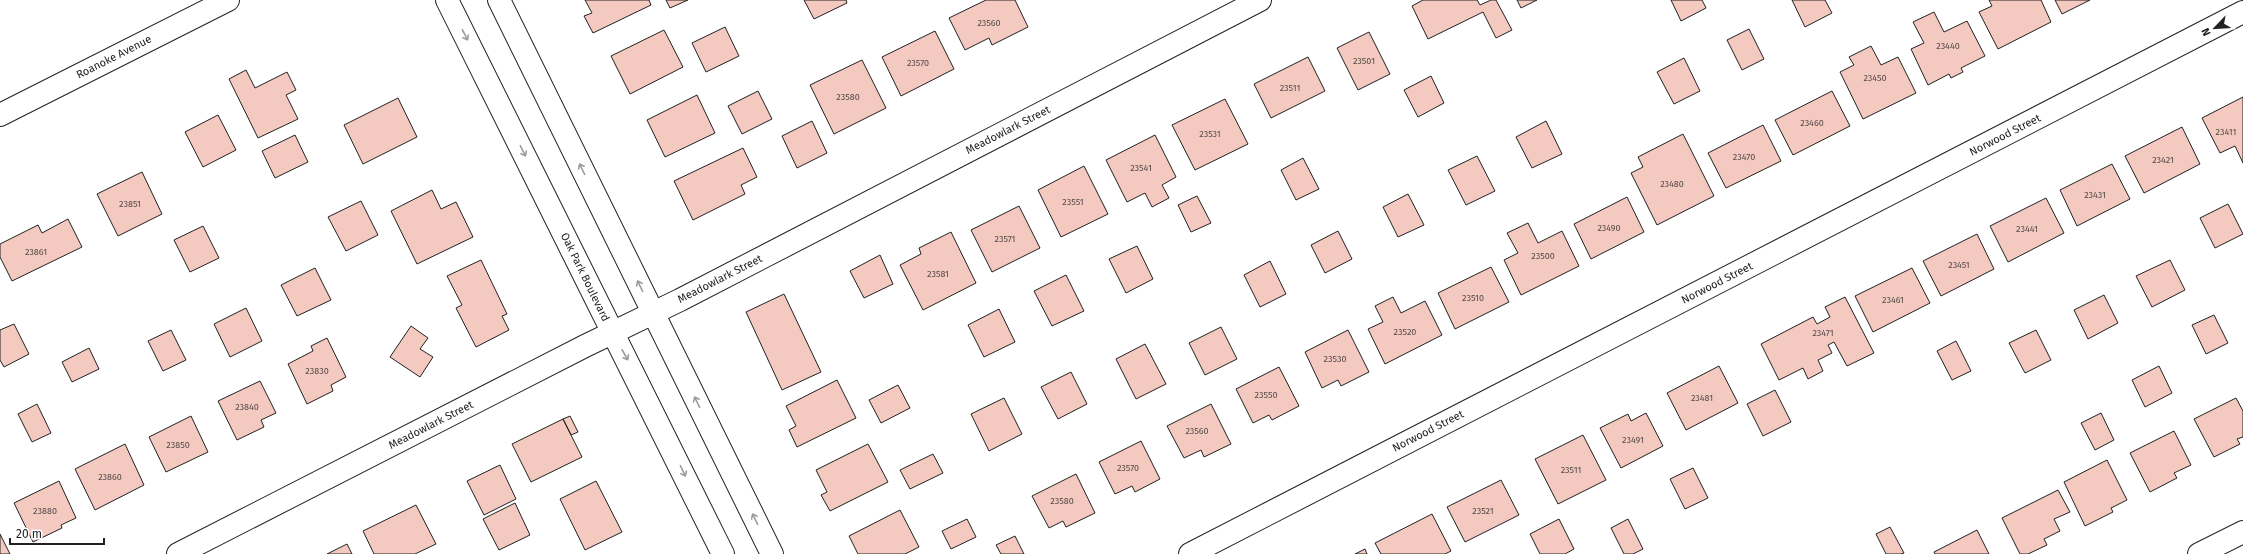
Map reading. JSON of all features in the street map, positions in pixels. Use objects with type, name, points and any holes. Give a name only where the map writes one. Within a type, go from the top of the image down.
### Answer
[{"type":"street","name":"Roanoke Avenue","points":[[0,115],[228,0]]},
{"type":"street","name":"Oak Park Boulevard","points":[[447,0],[724,554]]},
{"type":"street","points":[[499,0],[772,554]]},
{"type":"street","name":"Meadowlark Street","points":[[178,554],[653,313],[1260,0]]},
{"type":"street","name":"Norwood Street","points":[[1190,554],[2243,12]]},
{"type":"street","points":[[2199,554],[2224,548],[2243,532]]},
{"type":"building","points":[[585,0],[649,0],[651,5],[593,33],[584,16],[592,13]]},
{"type":"building","points":[[666,0],[688,0],[670,8]]},
{"type":"building","points":[[804,0],[846,0],[847,3],[814,19]]},
{"type":"building","points":[[986,0],[1015,0],[1028,27],[992,45],[989,38],[965,50],[949,18]]},
{"type":"building","points":[[1423,0],[1477,0],[1480,5],[1491,0],[1496,0],[1512,30],[1496,38],[1483,12],[1428,39],[1412,6]]},
{"type":"building","points":[[1517,0],[1537,0],[1521,8]]},
{"type":"building","points":[[1671,0],[1702,0],[1706,8],[1681,21]]},
{"type":"building","points":[[1792,0],[1825,0],[1832,13],[1805,27]]},
{"type":"building","points":[[1989,0],[2041,0],[2051,22],[1998,49],[1979,12],[1992,6]]},
{"type":"building","points":[[2055,0],[2090,0],[2062,14]]},
{"type":"building","points":[[1934,12],[1944,32],[1967,21],[1985,56],[1961,68],[1963,72],[1951,78],[1949,74],[1928,85],[1911,49],[1924,43],[1913,22]]},
{"type":"building","points":[[725,27],[739,56],[706,72],[692,43]]},
{"type":"building","points":[[1749,29],[1764,59],[1742,70],[1727,40]]},
{"type":"building","points":[[664,30],[683,67],[630,94],[611,56]]},
{"type":"building","points":[[935,31],[954,69],[901,96],[882,57]]},
{"type":"building","points":[[1369,32],[1390,74],[1358,90],[1337,48]]},
{"type":"building","points":[[1871,46],[1881,65],[1898,57],[1916,93],[1863,119],[1840,72],[1854,65],[1849,57]]},
{"type":"building","points":[[1308,57],[1325,91],[1271,118],[1254,84]]},
{"type":"building","points":[[1684,58],[1700,91],[1674,104],[1657,72]]},
{"type":"building","points":[[862,60],[886,108],[834,134],[810,85]]},
{"type":"building","points":[[246,70],[255,88],[287,72],[296,90],[286,95],[298,119],[258,138],[229,79]]},
{"type":"building","points":[[1431,76],[1444,103],[1418,117],[1404,90]]},
{"type":"building","points":[[758,91],[772,119],[742,134],[728,106]]},
{"type":"building","points":[[1832,91],[1850,126],[1793,155],[1775,120]]},
{"type":"building","points":[[697,95],[715,133],[665,157],[647,120]]},
{"type":"building","points":[[2243,97],[2243,163],[2235,146],[2220,153],[2202,118]]},
{"type":"building","points":[[398,98],[417,137],[363,164],[344,125]]},
{"type":"building","points":[[1225,99],[1248,144],[1195,170],[1172,125]]},
{"type":"building","points":[[218,115],[236,150],[203,167],[185,132]]},
{"type":"building","points":[[812,121],[827,153],[797,168],[782,136]]},
{"type":"building","points":[[1546,121],[1562,154],[1532,168],[1516,137]]},
{"type":"building","points":[[1763,125],[1781,161],[1726,188],[1708,153]]},
{"type":"building","points":[[2182,127],[2200,164],[2144,193],[2125,156]]},
{"type":"building","points":[[1683,134],[1714,196],[1657,225],[1631,173],[1643,167],[1638,157]]},
{"type":"building","points":[[295,135],[308,162],[275,178],[262,151]]},
{"type":"building","points":[[1155,135],[1176,177],[1162,185],[1169,198],[1152,207],[1145,193],[1127,202],[1106,160]]},
{"type":"building","points":[[743,148],[757,177],[741,185],[745,194],[693,220],[674,181]]},
{"type":"building","points":[[1477,156],[1495,191],[1466,205],[1448,170]]},
{"type":"building","points":[[1303,158],[1319,189],[1296,200],[1281,170]]},
{"type":"building","points":[[2112,164],[2130,199],[2077,226],[2060,190]]},
{"type":"building","points":[[1084,166],[1108,214],[1061,237],[1038,190]]},
{"type":"building","points":[[142,172],[162,214],[118,236],[97,194]]},
{"type":"building","points":[[432,190],[441,209],[456,202],[473,237],[417,264],[391,211]]},
{"type":"building","points":[[1408,194],[1424,225],[1398,237],[1383,207]]},
{"type":"building","points":[[1197,196],[1211,223],[1191,232],[1178,205]]},
{"type":"building","points":[[1627,197],[1644,232],[1591,259],[1574,224]]},
{"type":"building","points":[[2046,198],[2064,233],[2008,262],[1990,226]]},
{"type":"building","points":[[361,201],[378,235],[346,251],[328,217]]},
{"type":"building","points":[[2228,204],[2243,234],[2215,248],[2200,218]]},
{"type":"building","points":[[1019,206],[1040,248],[992,272],[971,230]]},
{"type":"building","points":[[68,219],[82,247],[12,281],[0,257],[0,244],[38,225],[42,233]]},
{"type":"building","points":[[1528,223],[1538,243],[1562,231],[1579,266],[1521,295],[1504,260],[1518,253],[1507,233]]},
{"type":"building","points":[[203,226],[219,258],[190,272],[174,240]]},
{"type":"building","points":[[1338,231],[1352,259],[1325,273],[1311,245]]},
{"type":"building","points":[[951,232],[976,283],[923,310],[900,265],[921,254],[919,248]]},
{"type":"building","points":[[1977,234],[1994,269],[1941,296],[1923,261]]},
{"type":"building","points":[[1137,246],[1153,279],[1126,293],[1109,259]]},
{"type":"building","points":[[880,255],[893,284],[864,298],[850,271]]},
{"type":"building","points":[[481,260],[507,314],[502,316],[509,330],[476,347],[456,308],[462,305],[447,276]]},
{"type":"building","points":[[2170,260],[2185,290],[2152,307],[2136,276]]},
{"type":"building","points":[[1270,261],[1286,294],[1260,307],[1244,275]]},
{"type":"building","points":[[1491,267],[1509,302],[1455,329],[1438,293]]},
{"type":"building","points":[[315,268],[331,300],[297,316],[281,285]]},
{"type":"building","points":[[1912,268],[1930,303],[1873,332],[1855,296]]},
{"type":"building","points":[[1066,275],[1084,311],[1052,326],[1034,291]]},
{"type":"building","points":[[784,294],[821,372],[782,390],[746,312]]},
{"type":"building","points":[[2104,295],[2118,323],[2088,339],[2074,310]]},
{"type":"building","points":[[1393,297],[1401,313],[1425,301],[1442,335],[1385,364],[1368,329],[1383,322],[1375,306]]},
{"type":"building","points":[[1845,297],[1874,353],[1847,366],[1834,342],[1828,345],[1832,353],[1818,360],[1823,371],[1808,379],[1803,368],[1779,380],[1761,344],[1813,317],[1817,324],[1830,317],[1825,307]]},
{"type":"building","points":[[246,308],[262,341],[230,357],[214,324]]},
{"type":"building","points":[[999,309],[1015,342],[984,357],[968,325]]},
{"type":"building","points":[[2214,315],[2228,343],[2206,354],[2192,325]]},
{"type":"building","points":[[14,324],[29,354],[4,367],[0,360],[0,330]]},
{"type":"building","points":[[411,326],[428,338],[420,349],[433,357],[420,377],[390,357]]},
{"type":"building","points":[[1221,327],[1237,359],[1205,375],[1189,343]]},
{"type":"building","points":[[171,330],[186,360],[163,371],[148,341]]},
{"type":"building","points":[[1348,330],[1369,372],[1341,386],[1338,380],[1322,388],[1305,352]]},
{"type":"building","points":[[2036,330],[2051,360],[2025,373],[2009,343]]},
{"type":"building","points":[[327,338],[346,377],[331,385],[333,391],[307,404],[288,364],[313,351],[311,346]]},
{"type":"building","points":[[1956,341],[1971,371],[1952,380],[1937,351]]},
{"type":"building","points":[[1145,344],[1166,384],[1136,399],[1116,359]]},
{"type":"building","points":[[89,348],[99,369],[72,382],[62,362]]},
{"type":"building","points":[[1719,366],[1738,403],[1686,430],[1667,393]]},
{"type":"building","points":[[2159,366],[2172,393],[2145,407],[2132,380]]},
{"type":"building","points":[[1279,367],[1299,406],[1272,420],[1269,415],[1253,423],[1236,389]]},
{"type":"building","points":[[1071,372],[1087,404],[1058,419],[1041,387]]},
{"type":"building","points":[[837,380],[856,418],[797,447],[789,430],[796,426],[786,406]]},
{"type":"building","points":[[260,381],[276,413],[261,420],[264,427],[237,440],[218,401]]},
{"type":"building","points":[[898,385],[910,408],[881,423],[869,400]]},
{"type":"building","points":[[1775,390],[1791,422],[1763,436],[1747,404]]},
{"type":"building","points":[[1004,398],[1022,434],[989,451],[971,414]]},
{"type":"building","points":[[2236,398],[2243,411],[2243,437],[2237,439],[2240,444],[2214,457],[2194,419]]},
{"type":"building","points":[[37,404],[51,433],[32,442],[18,414]]},
{"type":"building","points":[[1211,404],[1231,444],[1204,457],[1201,450],[1184,458],[1167,426]]},
{"type":"building","points":[[1646,413],[1663,446],[1621,468],[1600,428],[1628,414],[1631,421]]},
{"type":"building","points":[[2101,413],[2114,440],[2095,450],[2081,423]]},
{"type":"building","points":[[191,416],[208,452],[166,472],[149,437]]},
{"type":"building","points":[[570,416],[578,432],[571,435],[563,419]]},
{"type":"building","points":[[563,419],[582,457],[531,482],[512,444]]},
{"type":"building","points":[[2174,431],[2191,465],[2174,473],[2177,478],[2150,492],[2130,453]]},
{"type":"building","points":[[1583,435],[1606,480],[1558,504],[1535,459]]},
{"type":"building","points":[[1141,441],[1160,479],[1135,492],[1132,486],[1115,494],[1099,462]]},
{"type":"building","points":[[125,444],[144,485],[95,510],[75,469]]},
{"type":"building","points":[[868,444],[888,482],[830,511],[821,495],[827,492],[816,470]]},
{"type":"building","points":[[933,454],[943,473],[910,489],[900,470]]},
{"type":"building","points":[[2107,460],[2127,500],[2111,508],[2113,512],[2085,526],[2064,482]]},
{"type":"building","points":[[500,465],[516,499],[484,515],[467,481]]},
{"type":"building","points":[[1693,468],[1708,498],[1685,509],[1670,479]]},
{"type":"building","points":[[1076,474],[1095,513],[1066,527],[1063,521],[1049,528],[1032,496]]},
{"type":"building","points":[[1501,480],[1519,515],[1465,542],[1447,507]]},
{"type":"building","points":[[59,481],[76,518],[61,525],[62,528],[33,542],[14,503]]},
{"type":"building","points":[[596,481],[622,532],[585,550],[560,499]]},
{"type":"building","points":[[2058,490],[2070,512],[2054,519],[2060,531],[2044,539],[2047,545],[2028,554],[2020,554],[2002,518]]},
{"type":"building","points":[[515,503],[530,535],[499,550],[483,519]]},
{"type":"building","points":[[416,505],[436,544],[415,554],[374,554],[363,531]]},
{"type":"building","points":[[900,510],[919,547],[905,554],[858,554],[849,536]]},
{"type":"building","points":[[1432,514],[1451,551],[1445,554],[1381,554],[1375,543]]},
{"type":"building","points":[[967,519],[976,537],[951,549],[942,531]]},
{"type":"building","points":[[1559,519],[1574,549],[1565,554],[1540,554],[1530,534]]},
{"type":"building","points":[[1628,519],[1643,549],[1633,554],[1624,554],[1611,528]]},
{"type":"building","points":[[1890,527],[1904,553],[1886,554],[1876,534]]},
{"type":"building","points":[[1977,530],[1989,554],[1935,554],[1934,552]]},
{"type":"building","points":[[0,534],[10,554],[0,554]]},
{"type":"building","points":[[1015,536],[1024,554],[1001,554],[996,545]]},
{"type":"building","points":[[347,544],[352,554],[327,554]]},
{"type":"building","points":[[1365,549],[1367,554],[1355,554]]}]
